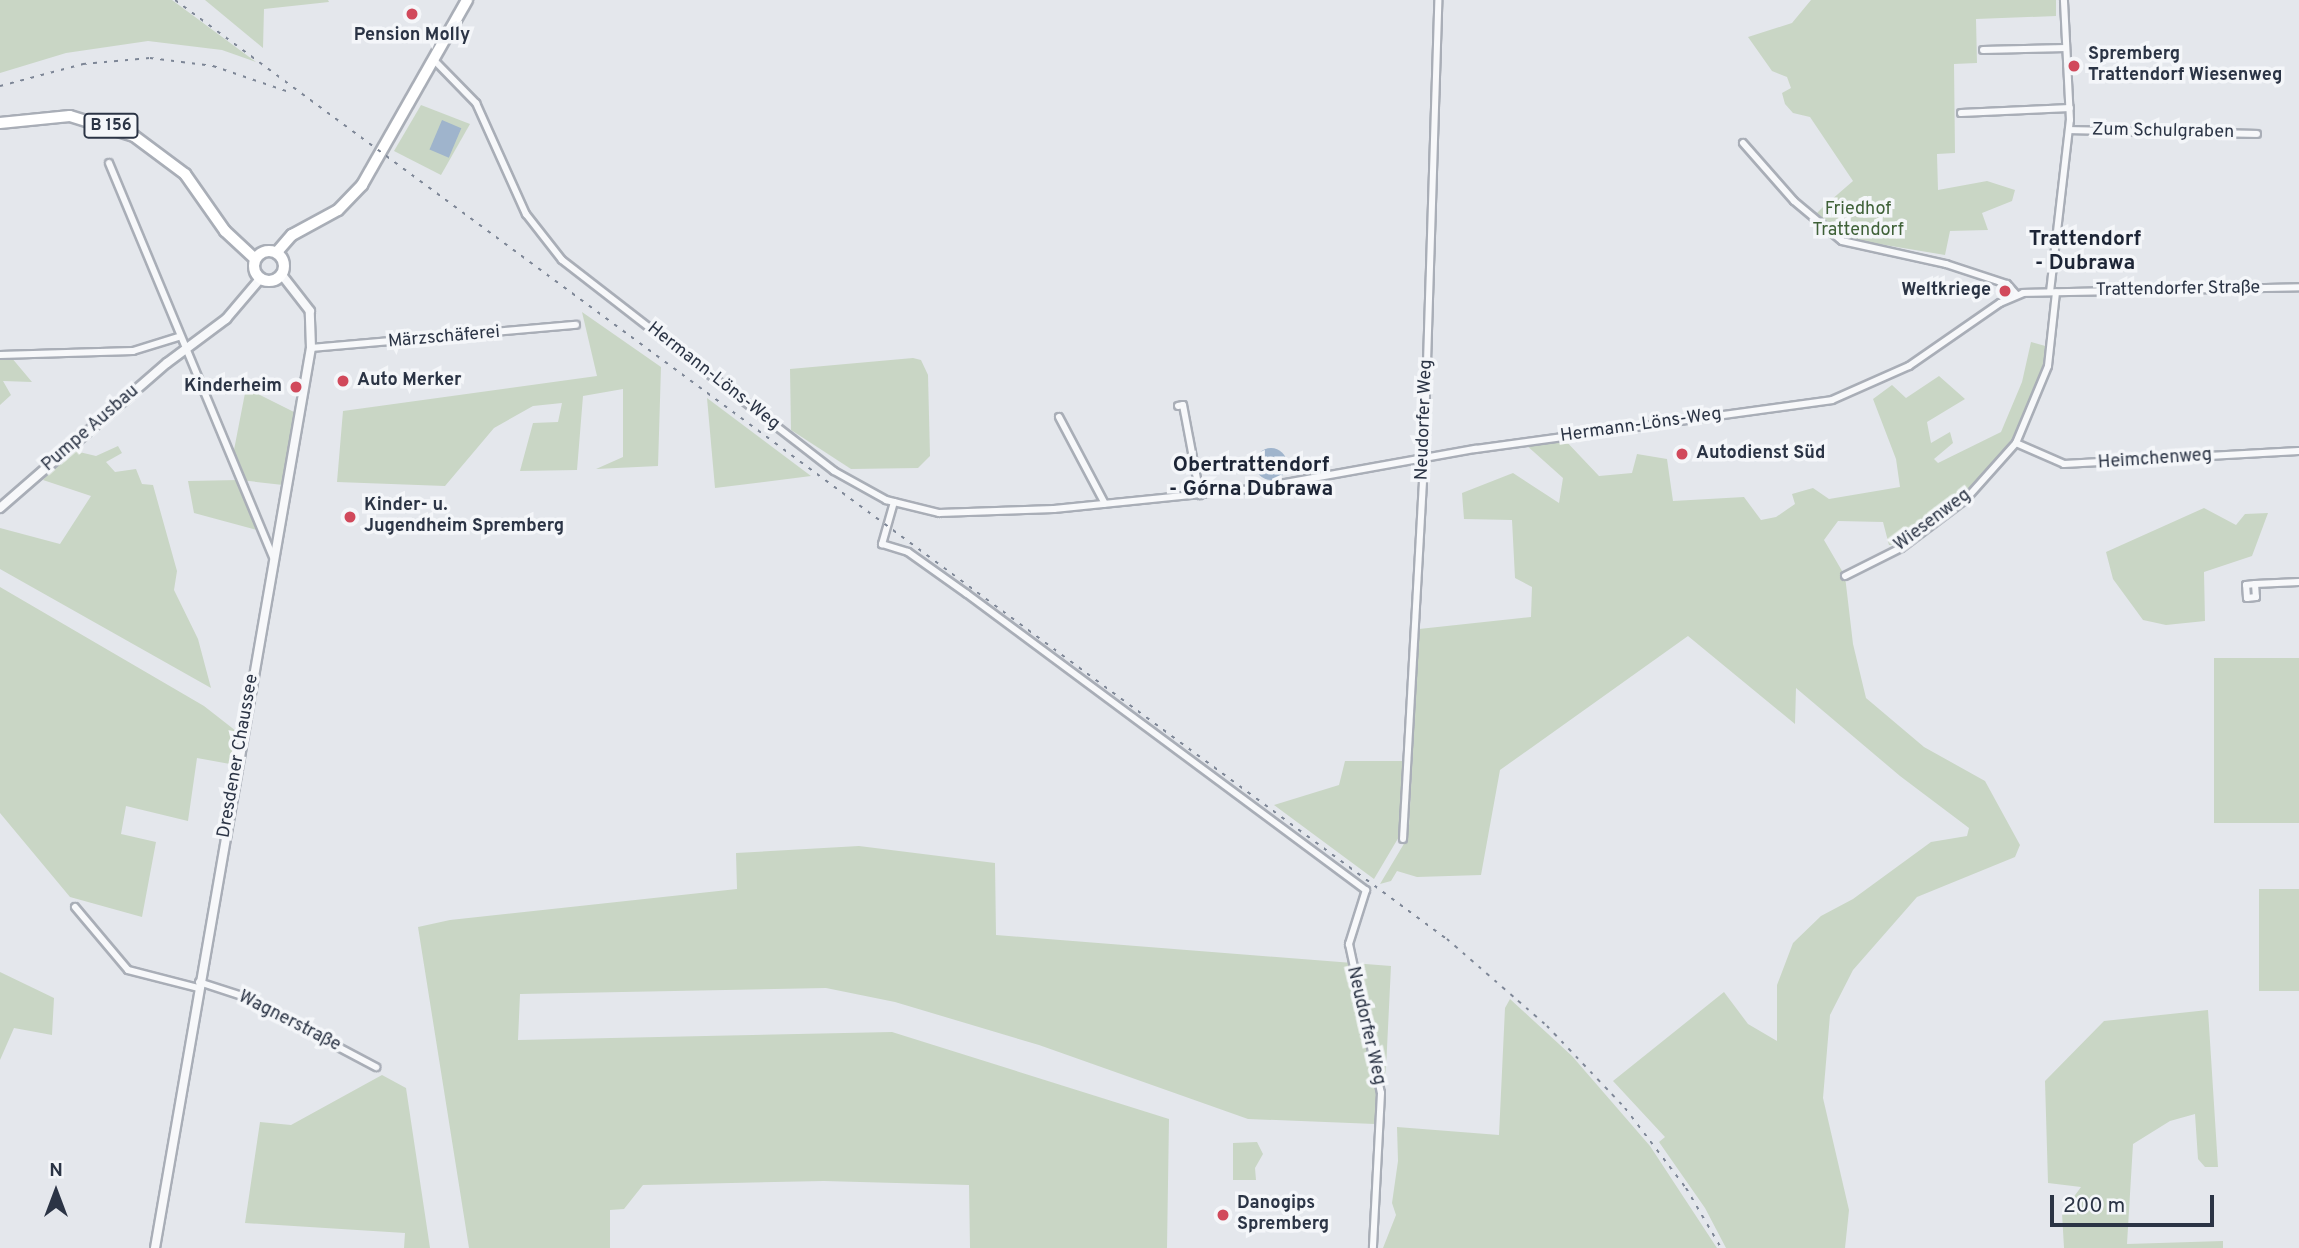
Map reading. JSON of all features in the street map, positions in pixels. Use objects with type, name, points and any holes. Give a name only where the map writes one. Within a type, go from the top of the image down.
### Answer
[{"type":"main road","points":[[276,252],[292,235],[338,210],[362,185],[467,0]]},
{"type":"main road","name":"B 156","points":[[0,122],[70,116],[134,136],[185,174],[226,231],[255,260]]},
{"type":"main road","points":[[266,251],[276,252],[284,263],[282,275],[270,282],[260,279],[254,269],[255,260],[266,251]]},
{"type":"street","name":"Neudorfer Weg","points":[[1403,839],[1424,458],[1438,0]]},
{"type":"street","name":"Wiesenweg","points":[[1845,576],[1901,548],[1966,499],[2016,443],[2048,366],[2070,108],[2064,0]]},
{"type":"street","points":[[1983,50],[2066,48]]},
{"type":"street","name":"Hermann-Löns-Weg","points":[[433,59],[444,65],[476,103],[526,214],[562,260],[834,471],[894,502],[956,514],[1200,495],[1424,458],[1832,400],[1909,366],[2016,294]]},
{"type":"street","points":[[1961,113],[2070,108]]},
{"type":"street","name":"Zum Schulgraben","points":[[2069,130],[2257,134]]},
{"type":"street","points":[[1743,143],[1794,201],[1842,241],[1946,264],[2007,284],[2016,294],[2053,292]]},
{"type":"street","points":[[109,163],[178,337],[274,560]]},
{"type":"street","name":"Dresdener Chaussee","points":[[155,1248],[311,348],[310,311],[306,299],[282,275]]},
{"type":"street","name":"Pumpe Ausbau","points":[[0,508],[184,351],[226,319],[260,279]]},
{"type":"street","name":"Trattendorfer Straße","points":[[2053,292],[2299,287]]},
{"type":"street","name":"Märzschäferei","points":[[311,348],[576,325]]},
{"type":"street","points":[[0,355],[133,351],[178,337]]},
{"type":"street","points":[[1178,405],[1183,405],[1200,495]]},
{"type":"street","points":[[1059,418],[1105,504]]},
{"type":"street","name":"Heimchenweg","points":[[2016,443],[2064,464],[2299,452]]},
{"type":"street","name":"Neudorfer Weg","points":[[894,502],[882,544],[908,552],[959,588],[1368,893],[1349,944],[1381,1093],[1373,1248]]},
{"type":"street","points":[[2255,584],[2299,582]]},
{"type":"street","name":"Wagnerstraße","points":[[75,907],[128,970],[242,996],[376,1067]]},
{"type":"green space","points":[[0,0],[172,0],[256,62],[222,50],[148,41],[66,53],[0,73]]},
{"type":"green space","points":[[205,0],[329,2],[264,9],[263,48]]},
{"type":"green space","name":"Friedhof Trattendorf","points":[[1811,0],[2056,0],[2056,16],[1976,19],[1977,63],[1954,64],[1955,153],[1937,154],[1938,190],[1987,181],[2015,190],[2012,201],[1982,213],[1988,230],[1950,231],[1945,255],[1849,239],[1817,219],[1815,215],[1853,181],[1810,117],[1793,113],[1785,104],[1782,93],[1791,88],[1787,77],[1772,71],[1748,37],[1792,23]]},
{"type":"green space","points":[[421,105],[470,124],[441,175],[394,151]]},
{"type":"green space","points":[[582,312],[661,367],[658,466],[596,469],[623,457],[623,389],[583,396],[577,470],[520,471],[533,423],[558,422],[562,403],[533,406],[494,428],[445,486],[337,482],[343,411],[597,376]]},
{"type":"green space","points":[[2031,342],[2049,347],[2042,375],[2017,432],[1987,472],[1945,511],[1893,545],[1889,545],[1883,522],[1838,521],[1824,540],[1845,576],[1853,644],[1866,698],[1924,747],[1985,781],[2020,845],[2015,857],[1917,897],[1853,970],[1830,1015],[1823,1098],[1849,1210],[1845,1248],[1726,1248],[1705,1208],[1659,1142],[1665,1137],[1613,1081],[1724,992],[1748,1024],[1777,1041],[1777,985],[1793,943],[1821,916],[1853,899],[1931,842],[1967,836],[1969,828],[1900,776],[1796,688],[1795,724],[1688,636],[1500,770],[1481,875],[1417,877],[1397,871],[1391,881],[1380,884],[1405,842],[1409,826],[1419,629],[1531,617],[1532,587],[1515,578],[1512,520],[1464,519],[1462,493],[1513,473],[1559,503],[1563,478],[1525,444],[1563,438],[1599,476],[1632,473],[1637,454],[1667,459],[1673,501],[1744,497],[1761,520],[1776,517],[1795,504],[1792,494],[1813,488],[1829,499],[1900,487],[1896,459],[1873,399],[1892,385],[1906,398],[1939,376],[1965,399],[1927,422],[1931,443],[1950,432],[1953,443],[1934,459],[1938,463],[2001,432],[2022,382]]},
{"type":"green space","points":[[11,357],[32,382],[3,381],[11,395],[0,405],[0,358]]},
{"type":"green space","points":[[913,358],[921,360],[928,375],[930,456],[918,468],[851,469],[791,430],[790,369]]},
{"type":"green space","points":[[246,388],[296,413],[283,485],[240,480],[261,531],[194,513],[188,481],[239,480],[233,455]]},
{"type":"green space","points":[[707,398],[811,476],[715,488]]},
{"type":"green space","points":[[118,446],[122,453],[106,462],[115,472],[136,469],[142,484],[153,485],[177,571],[174,590],[198,639],[211,688],[0,569],[0,528],[60,544],[91,496],[43,480],[71,450],[96,456]]},
{"type":"green space","points":[[2204,508],[2236,525],[2245,514],[2268,513],[2252,556],[2204,572],[2205,621],[2166,625],[2143,620],[2113,579],[2106,552]]},
{"type":"green space","points":[[0,587],[204,706],[236,731],[230,764],[197,758],[188,821],[126,806],[121,834],[156,842],[142,917],[70,897],[0,813]]},
{"type":"green space","points":[[2214,658],[2299,658],[2299,823],[2214,823]]},
{"type":"green space","points":[[1345,761],[1407,761],[1403,830],[1374,879],[1274,805],[1339,785]]},
{"type":"green space","points":[[859,846],[995,863],[996,935],[1391,966],[1386,1069],[1375,1124],[1248,1119],[1039,1045],[895,1002],[826,988],[520,994],[518,1040],[892,1032],[1169,1119],[1167,1248],[970,1248],[969,1185],[824,1181],[643,1185],[624,1209],[610,1210],[610,1248],[469,1248],[418,927],[450,920],[737,889],[736,853]]},
{"type":"green space","points":[[2259,889],[2299,889],[2299,991],[2259,991]]},
{"type":"green space","points":[[0,972],[54,998],[52,1035],[14,1028],[0,1060]]},
{"type":"green space","points":[[1510,999],[1572,1056],[1650,1146],[1717,1248],[1383,1248],[1396,1215],[1392,1203],[1398,1161],[1397,1127],[1499,1135],[1505,1008]]},
{"type":"green space","points":[[2208,1010],[2218,1167],[2205,1167],[2198,1159],[2195,1114],[2170,1121],[2133,1144],[2127,1244],[2223,1241],[2223,1248],[2064,1248],[2062,1213],[2081,1187],[2048,1183],[2045,1081],[2104,1021]]},
{"type":"green space","points":[[382,1075],[406,1088],[430,1248],[404,1248],[405,1233],[245,1223],[260,1122],[291,1125]]},
{"type":"green space","points":[[1257,1142],[1263,1154],[1255,1168],[1256,1180],[1233,1180],[1233,1143]]},
{"type":"water","points":[[442,120],[461,128],[449,158],[429,149]]},
{"type":"water","points":[[1271,448],[1282,453],[1287,464],[1282,475],[1271,480],[1260,475],[1255,464],[1260,453]]},
{"type":"railway","points":[[175,0],[1447,939],[1547,1026],[1625,1108],[1686,1188],[1721,1248]]},
{"type":"railway","points":[[0,86],[83,64],[150,58],[213,66],[289,92]]},
{"type":"place","name":"Pension Molly","points":[[412,14]]},
{"type":"place","name":"Spremberg Trattendorf Wiesenweg","points":[[2074,66]]},
{"type":"place","name":"Weltkriege","points":[[2005,291]]},
{"type":"place","name":"Auto Merker","points":[[343,381]]},
{"type":"place","name":"Kinderheim","points":[[296,387]]},
{"type":"place","name":"Autodienst Süd","points":[[1682,454]]},
{"type":"place","name":"Kinder- u. Jugendheim Spremberg","points":[[350,517]]},
{"type":"place","name":"Danogips Spremberg","points":[[1223,1215]]},
{"type":"district","name":"Trattendorf - Dubrawa","points":[[2085,252]]},
{"type":"district","name":"Obertrattendorf - Górna Dubrawa","points":[[1251,478]]}]
